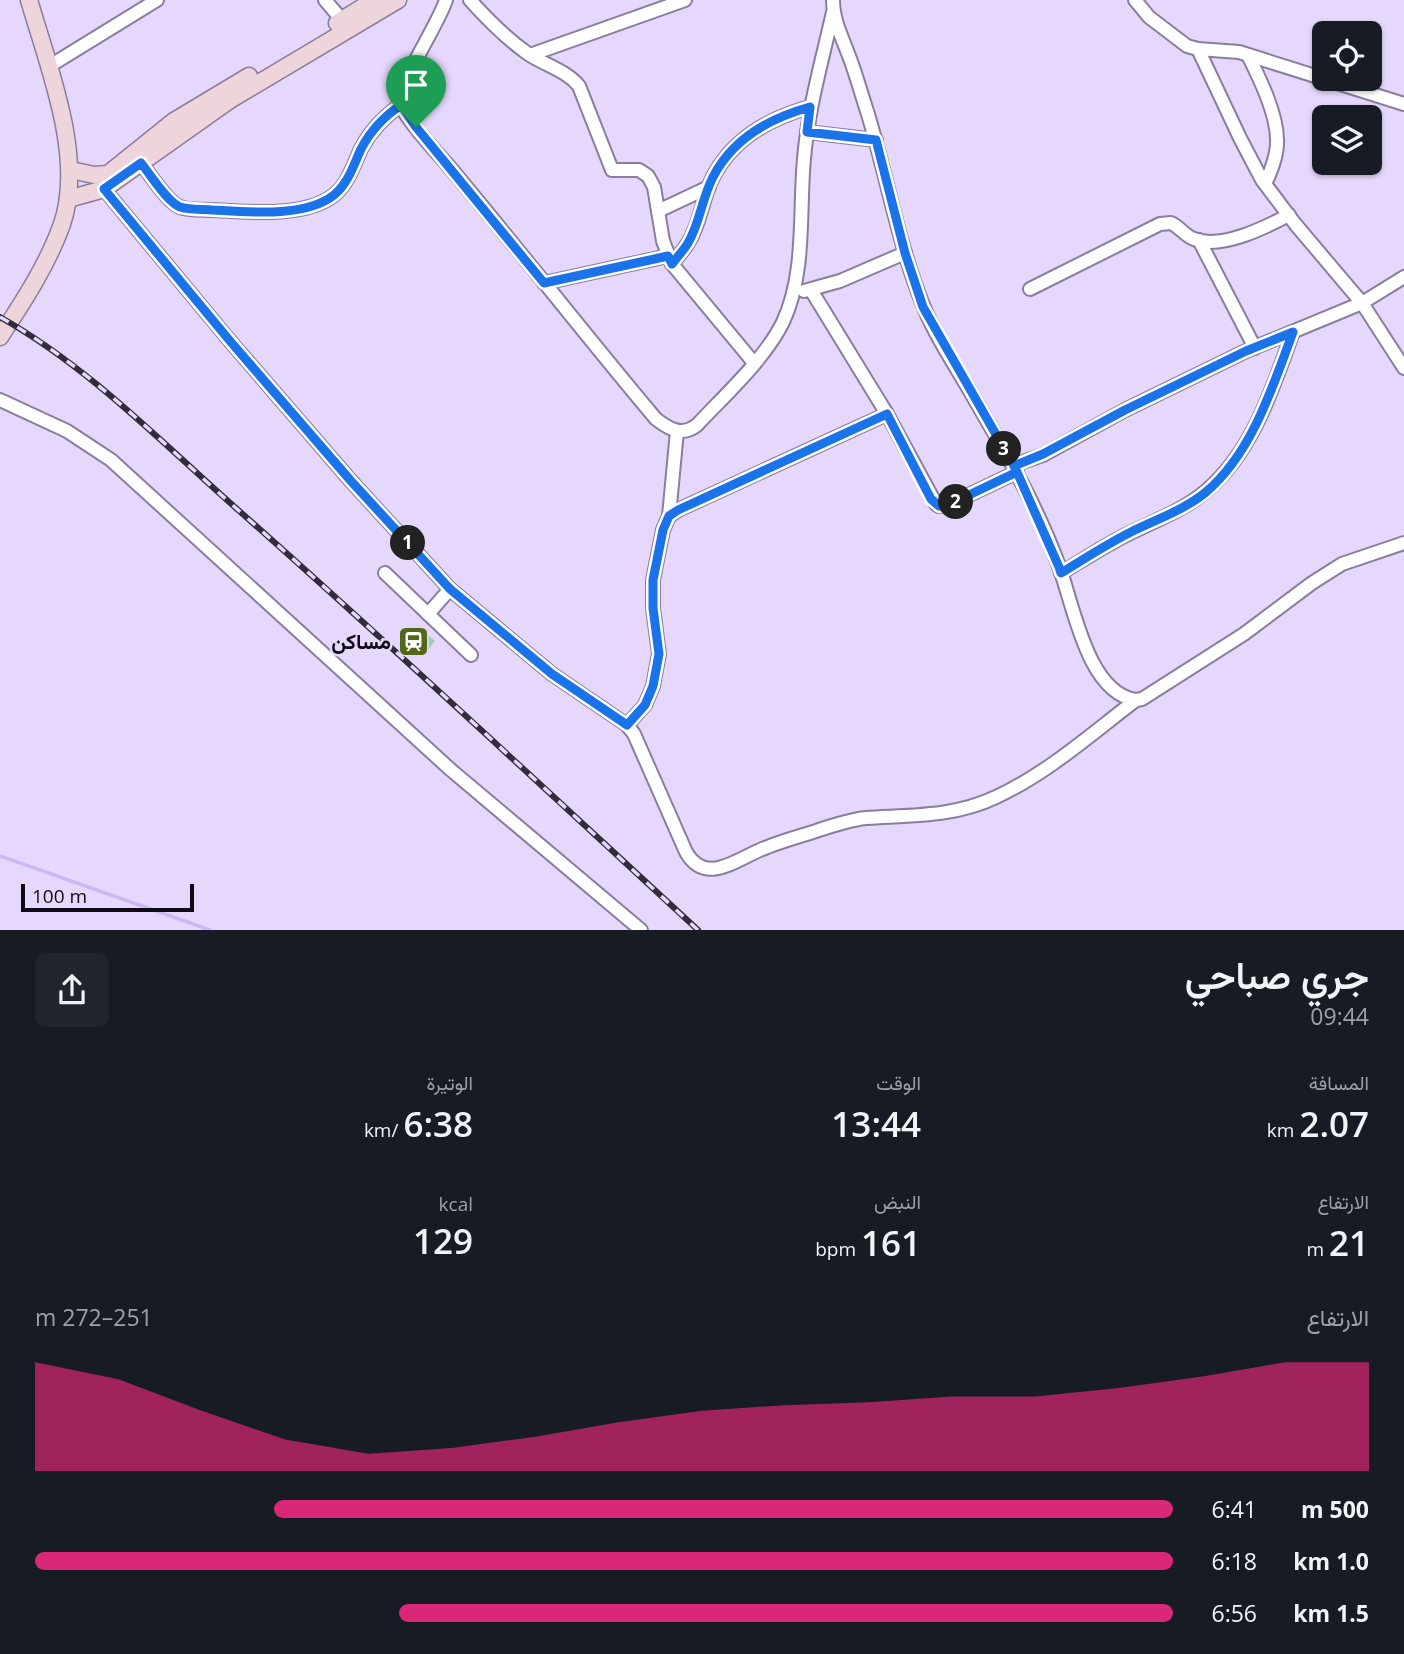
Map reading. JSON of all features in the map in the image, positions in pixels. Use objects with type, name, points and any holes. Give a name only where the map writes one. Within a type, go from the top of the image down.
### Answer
[{"type":"street","points":[[0,337],[51,251],[63,223],[71,170],[67,137],[29,0]]},
{"type":"street","points":[[48,67],[157,0]]},
{"type":"street","points":[[325,0],[342,20]]},
{"type":"street","points":[[71,170],[108,174],[174,121],[374,0]]},
{"type":"street","points":[[68,199],[104,189],[241,93],[398,0]]},
{"type":"street","points":[[446,0],[430,37],[401,90],[401,105],[428,142],[656,419],[677,431],[685,432],[695,428],[754,363],[778,332],[793,293],[810,107],[833,6]]},
{"type":"street","points":[[470,0],[490,22],[530,55],[571,78],[579,86],[612,170],[639,170],[645,173],[654,187],[670,260],[754,363]]},
{"type":"street","points":[[530,55],[685,0]]},
{"type":"street","points":[[1135,0],[1149,16],[1179,41],[1198,49],[1224,50],[1248,55],[1404,104]]},
{"type":"street","points":[[833,6],[876,140],[905,253],[923,307],[1015,469],[1061,573],[1080,631],[1095,666],[1107,685],[1119,696],[1142,699],[1244,634],[1312,583],[1342,565],[1404,543]]},
{"type":"street","points":[[1198,49],[1265,184],[1362,303],[1398,353],[1404,369]]},
{"type":"street","points":[[1248,55],[1261,81],[1277,131],[1276,153],[1265,184]]},
{"type":"street","points":[[141,163],[170,200],[180,207],[253,212],[297,209],[323,201],[335,194],[345,181],[371,132],[401,105]]},
{"type":"street","points":[[544,283],[670,260],[688,243],[712,177],[727,155],[743,138],[765,124],[810,107]]},
{"type":"street","points":[[807,132],[876,140]]},
{"type":"street","points":[[658,211],[709,187]]},
{"type":"street","points":[[104,189],[351,481],[450,589],[552,674],[627,725],[634,734],[690,860],[697,866],[715,869],[761,850],[864,818],[924,817],[967,809],[996,797],[1055,762],[1136,700]]},
{"type":"street","points":[[1030,289],[1160,224],[1176,225],[1188,236],[1199,240],[1241,236],[1289,215]]},
{"type":"street","points":[[1199,240],[1255,348]]},
{"type":"street","points":[[793,293],[839,281],[905,253]]},
{"type":"street","points":[[811,290],[887,414],[931,499],[939,506],[950,504],[1125,410],[1255,348],[1362,303],[1404,277]]},
{"type":"street","points":[[1061,573],[1119,538],[1206,492],[1247,441],[1266,406],[1293,332]]},
{"type":"street","points":[[0,400],[67,430],[111,460],[451,770],[641,929]]},
{"type":"street","points":[[669,516],[887,414]]},
{"type":"street","points":[[627,725],[645,705],[653,686],[659,654],[653,608],[653,580],[663,530],[669,516],[677,431]]},
{"type":"street","points":[[385,573],[471,655]]},
{"type":"street","points":[[428,614],[450,589]]},
{"type":"building","points":[[418,626],[435,641],[423,656],[405,640]]},
{"type":"waterway","points":[[0,856],[210,930]]},
{"type":"railway","points":[[0,317],[64,359],[123,407],[411,666],[698,930]]},
{"type":"place","name":"مساكن","points":[[414,641]]},
{"type":"route","points":[[416,127],[401,105],[388,113],[371,132],[341,188],[323,201],[297,209],[253,212],[180,207],[170,200],[141,163],[104,189],[351,481],[450,589],[552,674],[627,725],[645,705],[653,686],[659,654],[653,608],[653,580],[663,530],[669,516],[678,510],[887,414],[931,499],[939,506],[944,506],[1017,472],[1014,466],[1043,454],[1125,410],[1246,351],[1293,332],[1266,406],[1247,441],[1206,492],[1119,538],[1061,573],[1059,567],[1017,472],[1014,466],[923,307],[905,253],[876,140],[807,132],[810,107],[789,113],[743,138],[727,155],[712,177],[688,243],[672,264],[668,256],[544,283],[416,127]]}]
